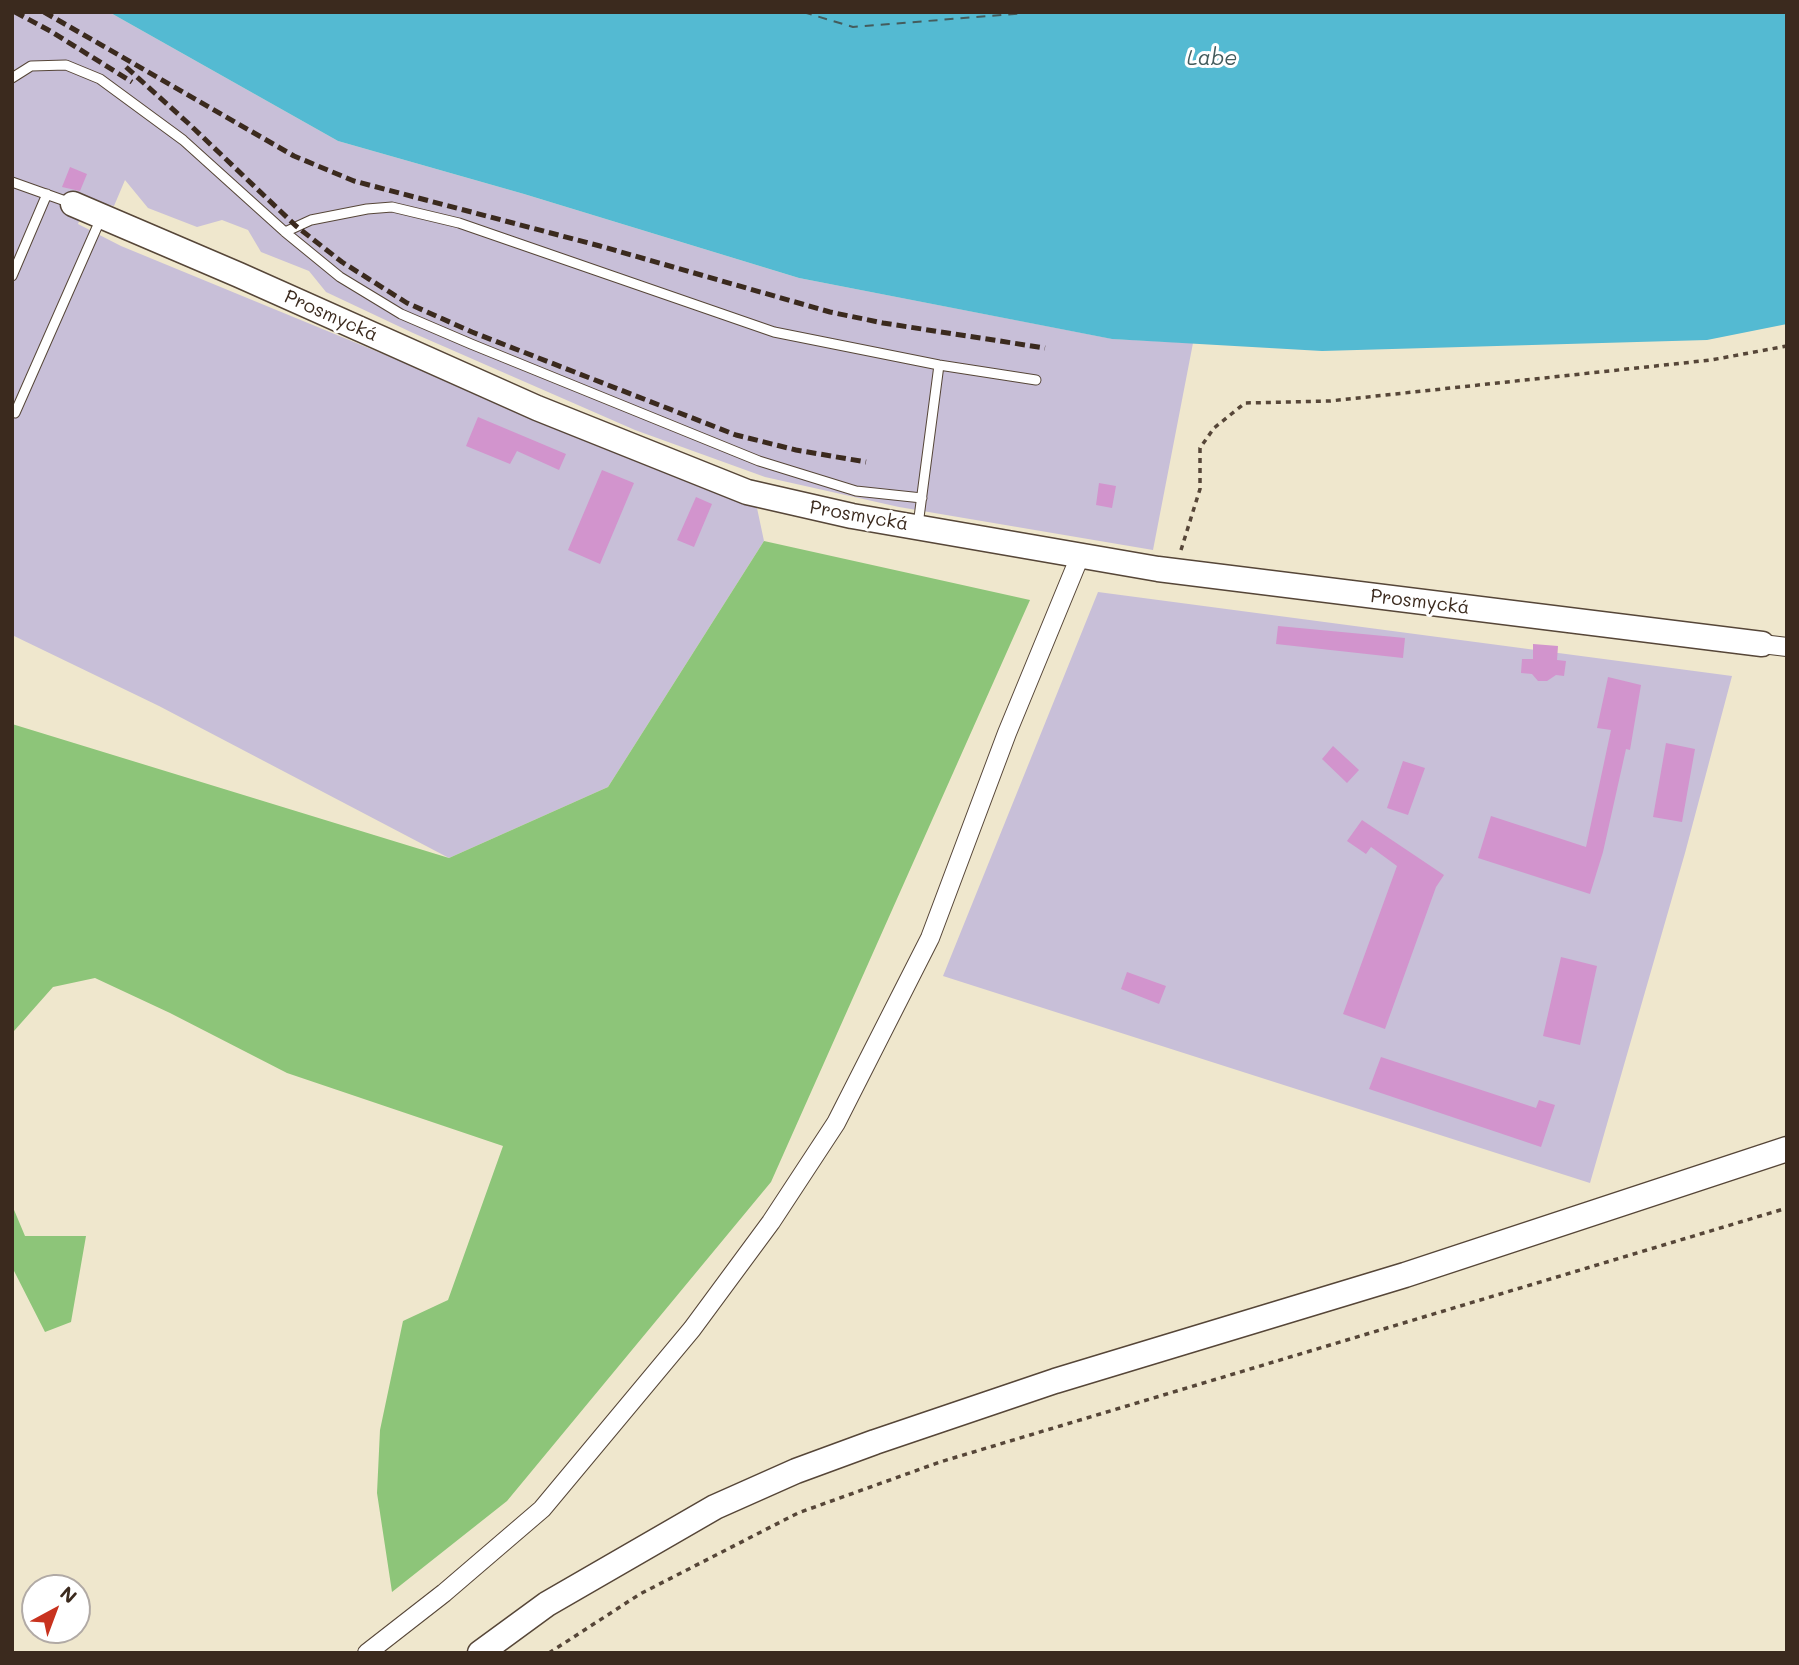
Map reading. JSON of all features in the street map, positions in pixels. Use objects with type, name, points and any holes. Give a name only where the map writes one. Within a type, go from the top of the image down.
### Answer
[{"type":"street","name":"Prosmycká","points":[[73,204],[537,408],[747,492],[852,516],[1158,569],[1775,646]]},
{"type":"street","points":[[367,1653],[444,1593],[542,1508],[692,1329],[772,1222],[836,1123],[930,938],[1007,733],[1080,556]]},
{"type":"street","points":[[480,1653],[547,1604],[715,1507],[796,1471],[1055,1381],[1405,1275],[1787,1149]]},
{"type":"lane","points":[[12,78],[31,66],[66,65],[100,79],[183,140],[285,232],[340,277],[401,314],[759,461],[856,491],[922,498]]},
{"type":"lane","name":"Prosmycká","points":[[12,182],[73,204]]},
{"type":"lane","points":[[12,276],[15,263],[47,194]]},
{"type":"lane","points":[[285,232],[311,220],[393,207],[459,223],[774,332],[939,366],[1036,380]]},
{"type":"lane","points":[[15,413],[102,216]]},
{"type":"lane","points":[[918,526],[939,366]]},
{"type":"path","points":[[1158,569],[1182,550],[1200,489],[1200,448],[1213,428],[1245,402],[1329,401],[1711,360],[1787,346]]},
{"type":"path","points":[[549,1653],[640,1594],[798,1513],[940,1462],[1787,1208]]},
{"type":"shaded area","points":[[12,12],[109,12],[338,141],[524,194],[799,278],[1113,339],[1193,343],[1153,550],[899,507],[765,477],[635,430],[413,333],[326,292],[309,271],[261,252],[248,230],[222,220],[197,227],[148,208],[125,180],[114,206],[88,200],[78,224],[121,246],[757,508],[764,541],[608,787],[449,858],[159,706],[12,635]]},
{"type":"shaded area","points":[[1098,592],[1732,676],[1685,853],[1590,1183],[943,976]]},
{"type":"green space","points":[[764,541],[1030,600],[771,1182],[507,1501],[392,1592],[377,1493],[380,1430],[403,1321],[448,1300],[503,1146],[287,1073],[95,978],[53,987],[14,1031],[12,1063],[12,724],[449,858],[608,787]]},
{"type":"green space","points":[[12,1205],[25,1236],[86,1236],[71,1322],[45,1332],[12,1267]]},
{"type":"water","name":"Labe","points":[[109,12],[1787,12],[1787,324],[1707,340],[1322,351],[1112,339],[799,278],[524,194],[338,141]]},
{"type":"building","points":[[70,167],[87,174],[80,191],[62,187]]},
{"type":"building","points":[[478,417],[566,454],[559,470],[517,451],[510,464],[466,446]]},
{"type":"building","points":[[602,470],[634,483],[600,564],[568,550]]},
{"type":"building","points":[[1099,483],[1116,486],[1112,508],[1096,505]]},
{"type":"building","points":[[696,497],[712,504],[694,547],[677,540]]},
{"type":"building","points":[[1278,626],[1405,638],[1403,658],[1276,644]]},
{"type":"building","points":[[1533,644],[1558,646],[1557,660],[1566,661],[1564,676],[1556,675],[1547,681],[1538,681],[1532,674],[1521,673],[1522,659],[1533,659]]},
{"type":"building","points":[[1608,677],[1641,685],[1630,750],[1626,749],[1603,852],[1590,894],[1478,858],[1491,816],[1586,847],[1611,730],[1597,728]]},
{"type":"building","points":[[1666,743],[1695,749],[1682,822],[1653,817]]},
{"type":"building","points":[[1333,746],[1359,770],[1347,783],[1322,759]]},
{"type":"building","points":[[1403,761],[1425,768],[1408,815],[1387,808]]},
{"type":"building","points":[[1362,820],[1444,875],[1436,887],[1385,1029],[1343,1014],[1397,866],[1371,847],[1366,854],[1347,841]]},
{"type":"building","points":[[1561,957],[1597,966],[1580,1045],[1543,1036]]},
{"type":"building","points":[[1127,972],[1166,986],[1159,1004],[1121,989]]},
{"type":"building","points":[[1381,1057],[1536,1108],[1539,1100],[1555,1105],[1541,1147],[1369,1089]]},
{"type":"ferry route","points":[[803,12],[853,27],[1038,12]]},
{"type":"railway","points":[[15,12],[132,82]]},
{"type":"railway","points":[[44,12],[294,156],[354,181],[600,246],[830,312],[1045,348]]},
{"type":"railway","points":[[126,67],[296,226],[342,262],[407,303],[472,332],[736,435],[796,450],[866,462]]}]
